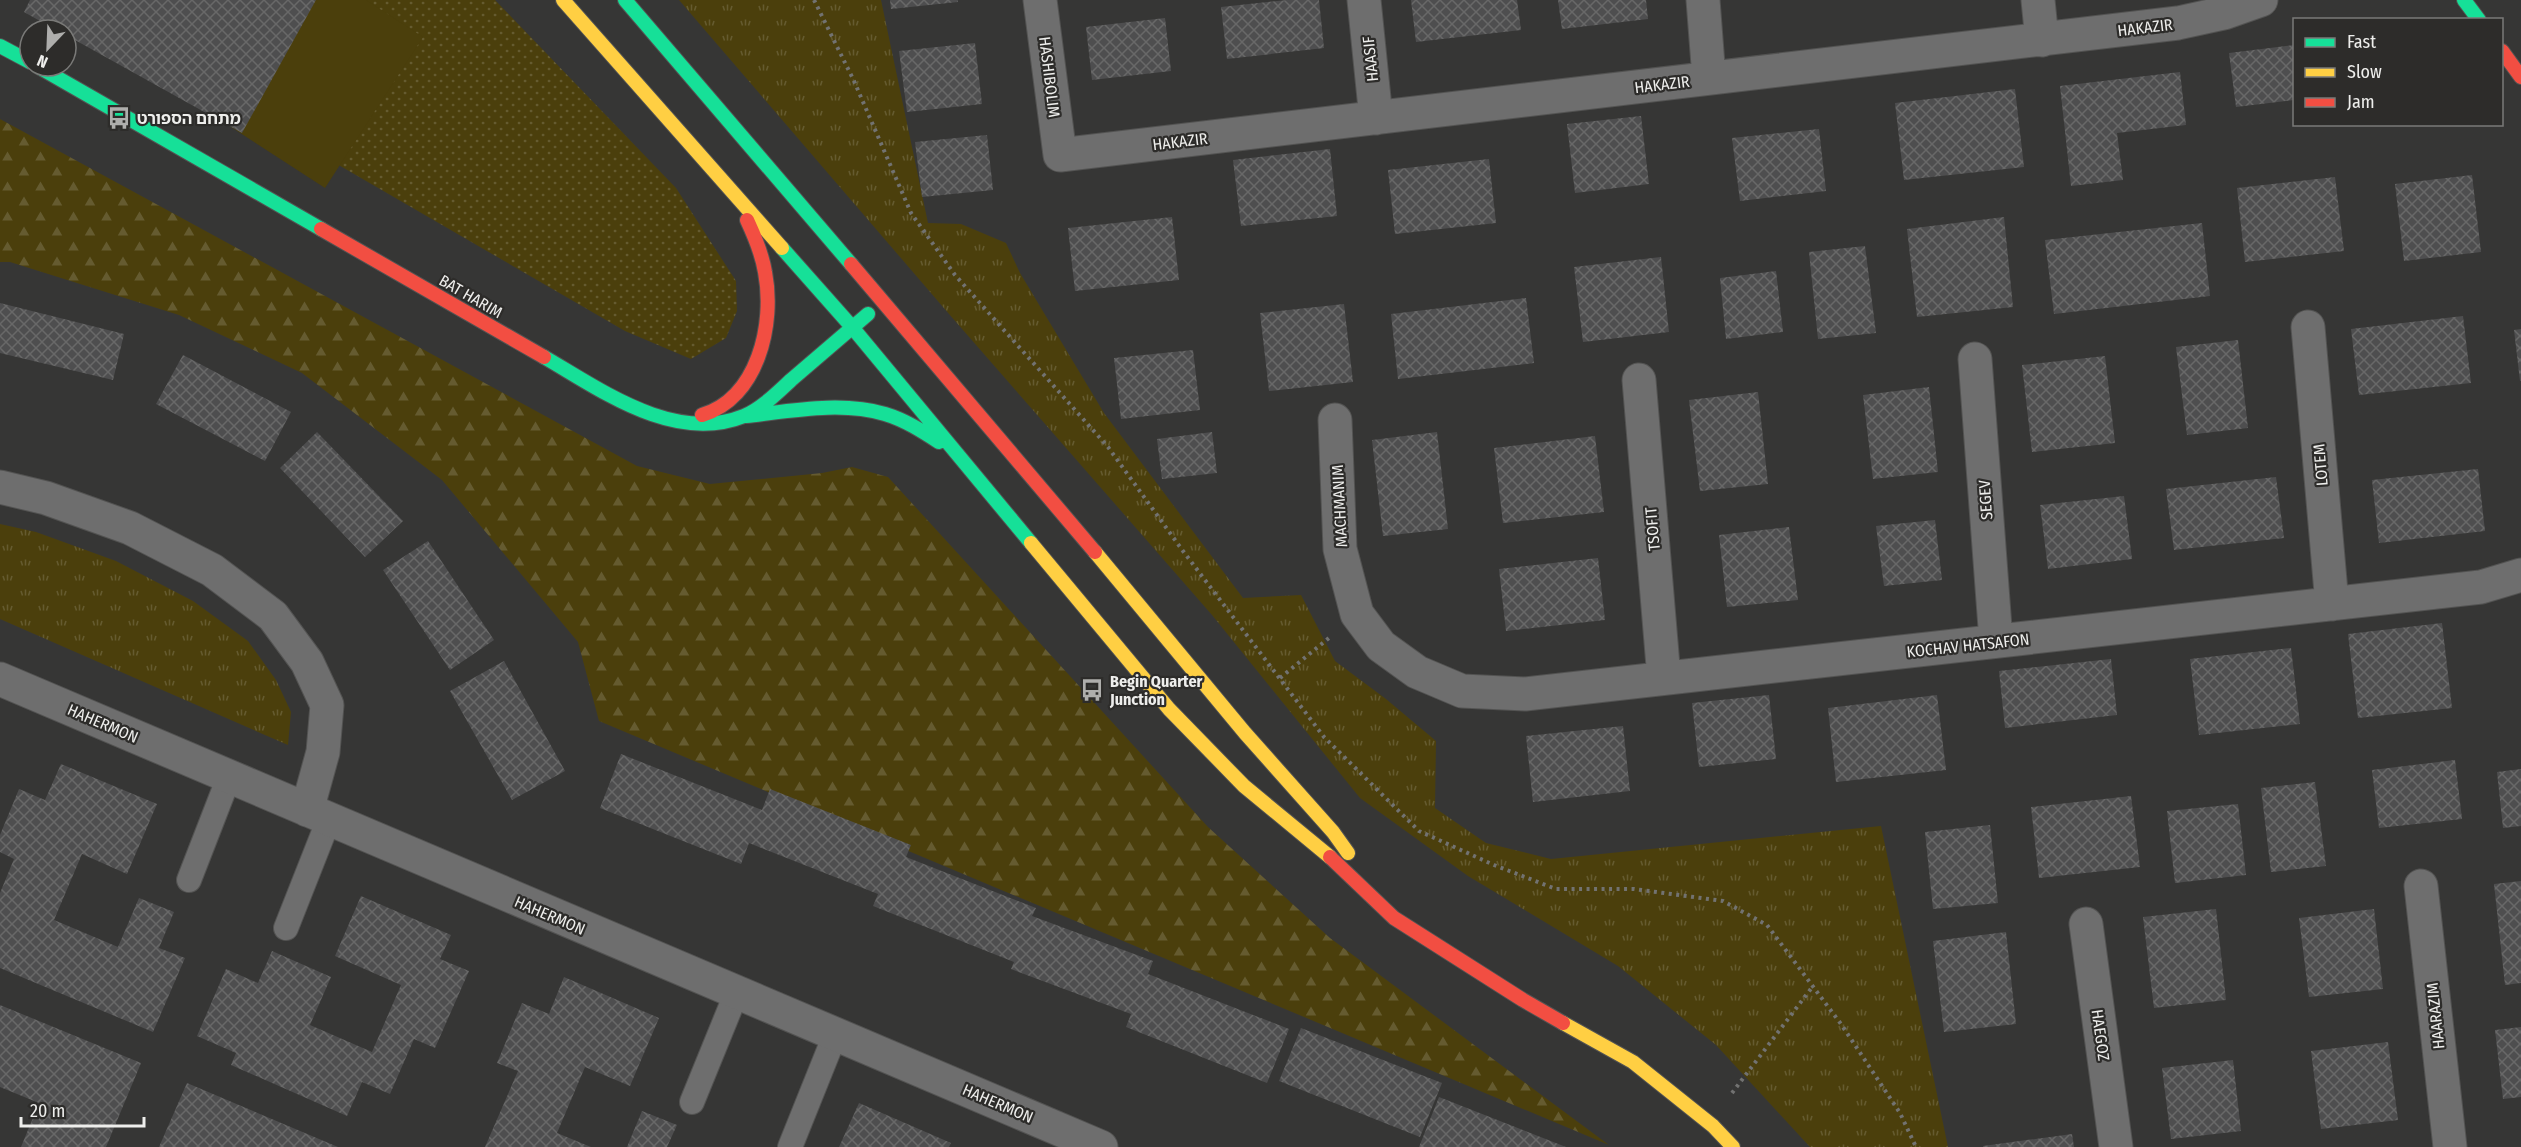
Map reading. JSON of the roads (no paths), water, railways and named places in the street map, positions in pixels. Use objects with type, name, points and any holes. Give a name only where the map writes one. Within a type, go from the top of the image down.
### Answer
[{"type":"main road","points":[[563,0],[852,327],[1169,709],[1244,786],[1314,842],[1394,918],[1523,1000],[1633,1062],[1713,1126],[1733,1147]]},
{"type":"main road","points":[[625,0],[882,300],[1245,733],[1333,832],[1394,918]]},
{"type":"main road","points":[[2464,0],[2477,18]]},
{"type":"main road","points":[[0,46],[18,56]]},
{"type":"main road","points":[[2503,52],[2521,77]]},
{"type":"main road","name":"BAT HARIM","points":[[58,78],[617,399],[662,418],[706,423],[744,416],[771,398],[882,300]]},
{"type":"main road","points":[[683,421],[722,408],[746,385],[763,344],[769,313],[766,274],[759,243],[731,189]]},
{"type":"main road","points":[[744,416],[842,409],[877,412],[913,426],[960,456]]},
{"type":"street","name":"HASHIBOLIM","points":[[1040,0],[1060,155]]},
{"type":"street","name":"HAASIF","points":[[1364,0],[1376,118]]},
{"type":"street","points":[[1703,0],[1709,78]]},
{"type":"street","points":[[2038,0],[2042,40]]},
{"type":"street","name":"HAKAZIR","points":[[1060,155],[2178,23],[2224,13],[2261,0]]},
{"type":"street","name":"LOTEM","points":[[2308,327],[2332,604]]},
{"type":"street","name":"SEGEV","points":[[1975,359],[1996,642]]},
{"type":"street","name":"TSOFIT","points":[[1639,380],[1664,678]]},
{"type":"street","name":"MACHMANIM","points":[[1335,420],[1340,549],[1357,614],[1381,646],[1417,672]]},
{"type":"street","points":[[0,487],[46,498],[130,528],[212,570],[273,616],[307,662],[327,705],[318,815]]},
{"type":"street","name":"KOCHAV HATSAFON","points":[[1417,672],[1462,691],[1525,694],[2481,588],[2521,575]]},
{"type":"street","name":"HAHERMON","points":[[0,679],[1101,1147]]},
{"type":"street","name":"HAARAZIM","points":[[2421,886],[2450,1147]]},
{"type":"street","name":"HAEGOZ","points":[[2086,924],[2116,1147]]},
{"type":"lane","points":[[189,880],[229,777]]},
{"type":"lane","points":[[286,928],[318,815]]},
{"type":"lane","points":[[692,1102],[736,993]]},
{"type":"lane","points":[[790,1147],[835,1035]]},
{"type":"place","name":"מתחם הספורט","points":[[119,118]]},
{"type":"place","name":"Begin Quarter Junction","points":[[1092,690]]}]
